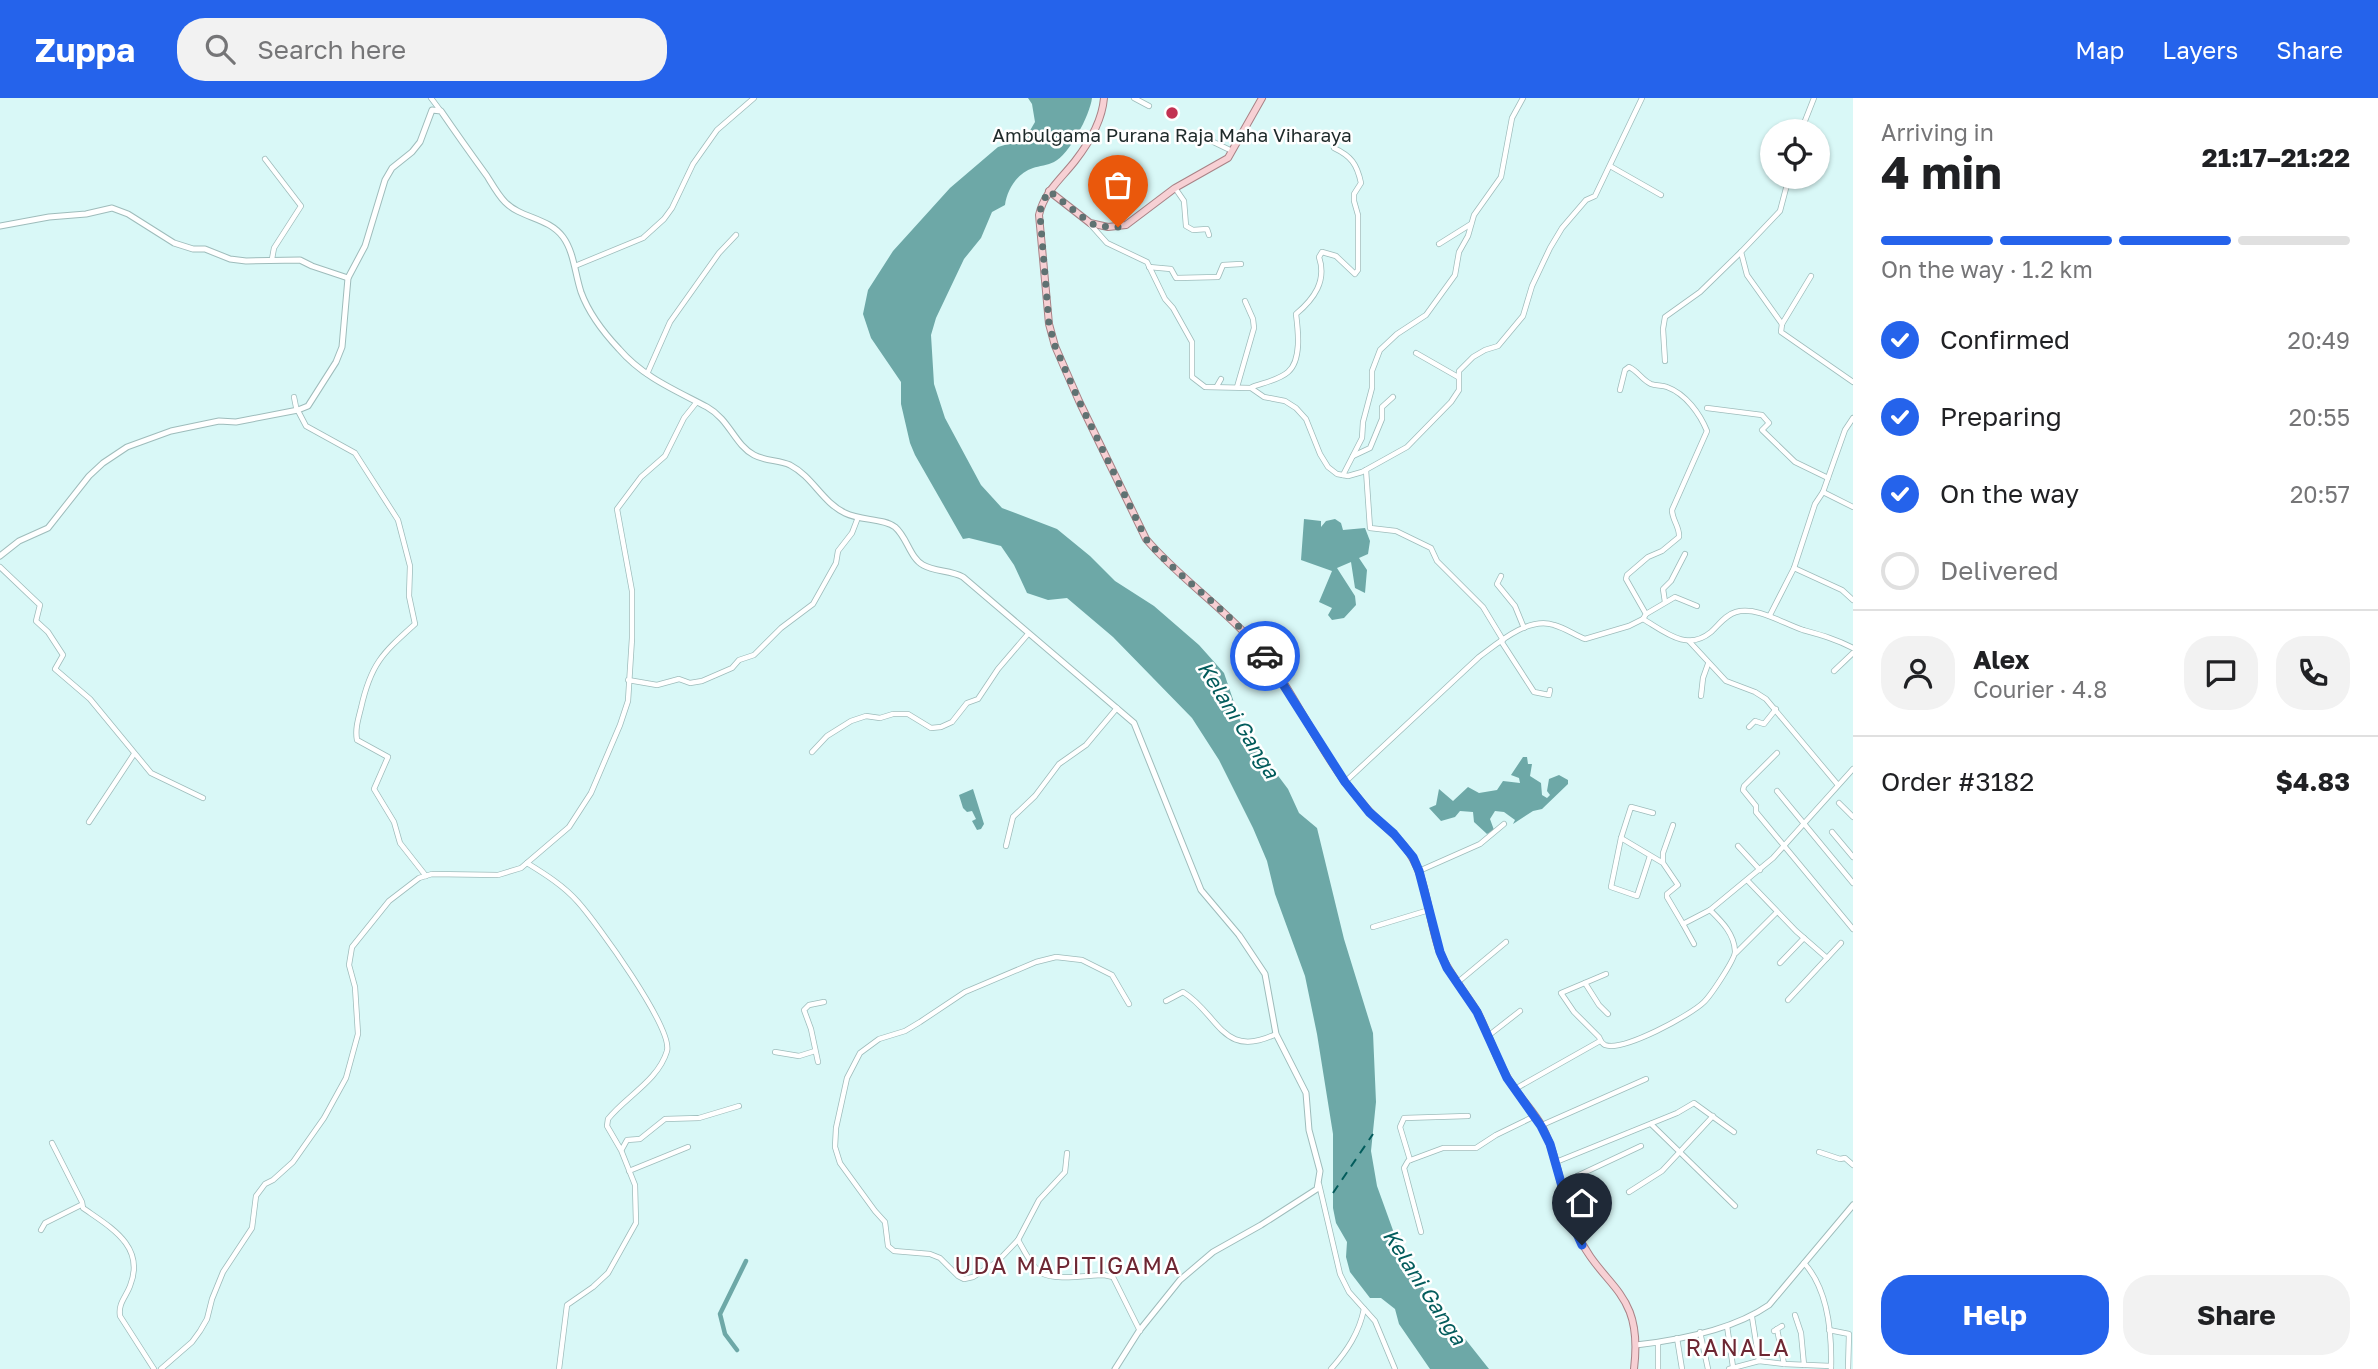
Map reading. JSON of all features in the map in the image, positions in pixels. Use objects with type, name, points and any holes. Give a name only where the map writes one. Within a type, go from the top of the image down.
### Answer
[{"type":"main road","points":[[1104,98],[1097,127],[1041,205],[1049,324],[1055,346],[1137,522],[1158,553],[1222,609],[1257,646],[1345,782],[1369,812],[1407,849],[1419,871],[1440,952],[1477,1012],[1515,1089],[1541,1126],[1556,1162],[1560,1184],[1582,1245],[1626,1301],[1634,1321],[1634,1369]]},
{"type":"main road","points":[[1049,191],[1090,223],[1108,227],[1126,225],[1175,188],[1223,162],[1233,151],[1245,124],[1262,98]]},
{"type":"street","points":[[431,98],[506,202],[525,214],[551,224],[565,239],[581,291],[595,320],[619,350],[647,374],[725,420],[743,447],[756,456],[790,465],[815,485],[825,501],[857,520],[893,525],[903,535],[919,562],[932,568],[953,571],[963,577],[1134,723],[1201,890],[1239,935],[1265,974],[1276,1034],[1306,1093],[1309,1130],[1320,1171],[1319,1184],[1340,1274],[1349,1292],[1375,1321],[1395,1369]]},
{"type":"street","points":[[575,266],[643,238],[664,219],[694,164],[717,130],[754,98]]},
{"type":"street","points":[[1134,98],[1149,106]]},
{"type":"street","points":[[1343,475],[1362,438],[1363,422],[1372,388],[1372,371],[1380,350],[1396,334],[1426,315],[1455,275],[1459,252],[1479,205],[1501,177],[1512,118],[1523,98]]},
{"type":"street","points":[[1251,388],[1264,397],[1276,398],[1296,408],[1306,419],[1328,467],[1337,474],[1348,476],[1366,470],[1407,447],[1451,402],[1459,390],[1458,377],[1465,364],[1485,350],[1498,346],[1523,316],[1532,286],[1550,248],[1562,228],[1586,200],[1595,196],[1642,98]]},
{"type":"street","points":[[1806,119],[1814,98]]},
{"type":"street","points":[[0,556],[19,541],[48,528],[89,476],[127,447],[171,431],[219,421],[236,422],[308,406],[316,397],[342,347],[348,278],[365,246],[385,180],[392,168],[403,161],[420,142],[432,110],[441,111]]},
{"type":"street","points":[[1201,136],[1233,151]]},
{"type":"street","points":[[1090,223],[1107,243],[1144,260],[1149,267],[1192,342],[1192,377],[1205,387],[1251,388],[1292,369],[1299,344],[1296,314],[1314,297],[1321,281],[1322,263],[1319,257],[1322,253],[1336,256],[1355,274],[1357,270],[1358,215],[1354,194],[1361,183],[1354,161],[1334,148]]},
{"type":"street","points":[[265,159],[285,181],[301,206],[274,248],[272,259]]},
{"type":"street","points":[[1610,166],[1661,195]]},
{"type":"street","points":[[1175,188],[1184,201],[1186,226],[1194,230],[1207,229],[1209,234]]},
{"type":"street","points":[[1665,361],[1665,317],[1700,292],[1780,211],[1786,189]]},
{"type":"street","points":[[0,226],[111,208],[128,214],[183,246],[246,261],[300,260],[323,271],[348,278]]},
{"type":"street","points":[[1439,244],[1472,223]]},
{"type":"street","points":[[647,374],[670,321],[719,253],[736,235]]},
{"type":"street","points":[[1741,252],[1747,275],[1782,324]]},
{"type":"street","points":[[1149,267],[1171,269],[1176,278],[1198,279],[1218,277],[1223,265],[1241,264]]},
{"type":"street","points":[[1811,276],[1782,324],[1781,332],[1853,382]]},
{"type":"street","points":[[1237,387],[1254,328],[1254,319],[1245,301]]},
{"type":"street","points":[[1416,353],[1458,377]]},
{"type":"street","points":[[1620,390],[1625,370],[1634,370],[1648,383],[1665,385],[1686,400],[1701,416],[1707,431],[1672,510],[1679,537],[1662,551],[1648,557],[1627,575],[1626,579],[1645,616],[1677,639],[1689,641],[1705,636],[1736,612],[1770,615],[1800,629],[1836,638],[1853,650],[1834,671]]},
{"type":"street","points":[[1217,386],[1221,379]]},
{"type":"street","points":[[294,397],[306,426],[355,453],[398,520],[410,566],[409,596],[415,624],[393,642],[377,661],[366,684],[356,730],[357,740],[388,757],[374,789],[394,822],[400,843],[426,876]]},
{"type":"street","points":[[1352,456],[1370,448],[1382,419],[1382,407],[1393,397]]},
{"type":"street","points":[[161,1369],[191,1342],[207,1319],[223,1272],[251,1228],[256,1196],[265,1184],[293,1162],[324,1118],[346,1078],[358,1034],[355,987],[349,965],[352,947],[389,901],[419,878],[498,875],[521,868],[569,827],[591,793],[628,701],[632,591],[617,509],[641,477],[665,456],[684,418],[696,403]]},
{"type":"street","points":[[1707,408],[1762,415],[1769,423],[1762,430],[1795,462],[1828,478]]},
{"type":"street","points":[[1770,615],[1794,568],[1815,504],[1823,492],[1845,430],[1853,418]]},
{"type":"street","points":[[1366,470],[1370,528],[1396,531],[1431,548],[1437,561],[1483,607],[1534,692],[1549,695],[1550,690]]},
{"type":"street","points":[[1823,492],[1853,507]]},
{"type":"street","points":[[628,680],[657,685],[679,679],[690,683],[702,681],[732,668],[739,660],[754,655],[780,628],[813,604],[836,562],[838,551],[852,533],[857,520]]},
{"type":"street","points":[[1665,602],[1662,589],[1671,581],[1685,554]]},
{"type":"street","points":[[0,567],[40,605],[36,621],[48,632],[63,654],[55,669],[90,699],[134,754],[158,778],[203,799]]},
{"type":"street","points":[[1794,568],[1842,590],[1853,600]]},
{"type":"street","points":[[1501,576],[1497,584],[1514,606],[1524,628]]},
{"type":"street","points":[[1345,782],[1461,672],[1502,640],[1524,628],[1553,624],[1585,639],[1629,626],[1675,597],[1697,606]]},
{"type":"street","points":[[812,752],[827,736],[851,721],[866,716],[880,718],[893,714],[908,714],[931,728],[952,722],[967,704],[978,699],[998,669],[1028,634]]},
{"type":"street","points":[[1689,641],[1726,681],[1755,691],[1776,709],[1838,785]]},
{"type":"street","points":[[1700,696],[1709,664]]},
{"type":"street","points":[[1006,846],[1013,817],[1035,796],[1059,764],[1086,745],[1117,708]]},
{"type":"street","points":[[1749,727],[1755,721],[1764,724],[1776,709]]},
{"type":"street","points":[[1777,753],[1742,788],[1744,793],[1756,806],[1756,812],[1853,929]]},
{"type":"street","points":[[89,822],[134,754]]},
{"type":"street","points":[[1683,924],[1710,910],[1760,870],[1853,769]]},
{"type":"street","points":[[1777,791],[1853,883]]},
{"type":"street","points":[[1839,803],[1853,817]]},
{"type":"street","points":[[1650,856],[1637,896],[1613,889],[1611,883],[1631,807],[1653,813]]},
{"type":"street","points":[[1419,871],[1480,844],[1504,824]]},
{"type":"street","points":[[1663,863],[1663,853],[1674,825]]},
{"type":"street","points":[[1832,832],[1853,857]]},
{"type":"street","points":[[1621,838],[1663,863],[1678,886],[1667,894],[1667,897],[1694,944]]},
{"type":"street","points":[[1738,846],[1760,870]]},
{"type":"street","points":[[527,863],[577,901],[617,952],[655,1013],[668,1040],[665,1056],[643,1087],[608,1119],[607,1126],[621,1150],[635,1185],[636,1223],[608,1273],[567,1305],[559,1369]]},
{"type":"street","points":[[1747,880],[1826,958]]},
{"type":"street","points":[[1373,927],[1429,910]]},
{"type":"street","points":[[1710,910],[1728,930],[1736,953]]},
{"type":"street","points":[[1606,974],[1561,993],[1600,1041],[1615,1046],[1670,1024],[1704,1002],[1736,953],[1777,912]]},
{"type":"street","points":[[1780,963],[1804,938]]},
{"type":"street","points":[[1457,983],[1506,942]]},
{"type":"street","points":[[1788,1000],[1841,943]]},
{"type":"street","points":[[1067,1153],[1065,1172],[1039,1200],[1018,1240],[997,1262],[973,1277],[964,1279],[940,1258],[930,1254],[894,1251],[888,1246],[885,1222],[839,1163],[835,1147],[836,1128],[847,1078],[860,1053],[879,1039],[905,1031],[965,992],[1036,962],[1056,957],[1082,960],[1112,975],[1129,1004]]},
{"type":"street","points":[[1585,983],[1608,1014]]},
{"type":"street","points":[[1166,1002],[1183,992],[1191,997],[1219,1030],[1246,1043],[1258,1042],[1276,1034]]},
{"type":"street","points":[[818,1062],[804,1010],[808,1005],[824,1002]]},
{"type":"street","points":[[1488,1036],[1520,1011]]},
{"type":"street","points":[[1515,1089],[1600,1041]]},
{"type":"street","points":[[775,1052],[799,1056],[815,1052]]},
{"type":"street","points":[[1541,1126],[1646,1079]]},
{"type":"street","points":[[1556,1162],[1651,1124],[1694,1103],[1734,1132]]},
{"type":"street","points":[[621,1150],[627,1140],[640,1139],[665,1119],[699,1118],[739,1106]]},
{"type":"street","points":[[1410,1160],[1401,1135],[1401,1121],[1404,1118],[1468,1116]]},
{"type":"street","points":[[1421,1233],[1404,1168],[1410,1160],[1443,1148],[1476,1148],[1535,1116]]},
{"type":"street","points":[[1629,1192],[1662,1171],[1713,1116]]},
{"type":"street","points":[[1651,1124],[1735,1206]]},
{"type":"street","points":[[52,1143],[82,1202],[81,1205]]},
{"type":"street","points":[[1560,1184],[1641,1146]]},
{"type":"street","points":[[629,1171],[688,1147]]},
{"type":"street","points":[[1819,1152],[1844,1158],[1853,1165]]},
{"type":"street","points":[[1115,1369],[1180,1280],[1213,1252],[1303,1199],[1317,1189],[1319,1184]]},
{"type":"street","points":[[41,1230],[45,1223],[81,1205]]},
{"type":"street","points":[[81,1205],[120,1234],[131,1253],[132,1278],[118,1307],[120,1316],[154,1369]]},
{"type":"street","points":[[1636,1345],[1658,1343],[1752,1317],[1769,1305],[1853,1205]]},
{"type":"street","points":[[1018,1240],[1030,1260],[1043,1274],[1052,1277],[1113,1277],[1140,1332]]},
{"type":"street","points":[[1727,1325],[1731,1368],[1746,1367],[1759,1361],[1831,1367],[1829,1331],[1821,1289],[1804,1263]]},
{"type":"street","points":[[1331,1369],[1346,1351],[1360,1327],[1364,1308]]},
{"type":"street","points":[[1795,1315],[1801,1333],[1804,1365]]},
{"type":"street","points":[[1752,1317],[1759,1361]]},
{"type":"street","points":[[1777,1329],[1784,1364]]},
{"type":"street","points":[[1829,1331],[1849,1334],[1848,1369]]},
{"type":"street","points":[[1700,1332],[1708,1369]]},
{"type":"street","points":[[1677,1338],[1682,1369]]},
{"type":"street","points":[[1658,1343],[1658,1369]]},
{"type":"water","name":"Kelani Ganga","points":[[1028,98],[1092,98],[1083,124],[1060,158],[1027,170],[1011,188],[1005,205],[992,212],[981,238],[964,259],[936,318],[931,335],[934,384],[945,418],[981,485],[1002,508],[1057,529],[1115,581],[1154,606],[1199,645],[1224,673],[1243,729],[1288,789],[1299,813],[1317,828],[1344,939],[1373,1033],[1376,1102],[1371,1151],[1377,1186],[1403,1258],[1439,1311],[1489,1369],[1430,1369],[1399,1324],[1395,1309],[1381,1298],[1370,1298],[1350,1272],[1346,1257],[1347,1242],[1336,1223],[1333,1208],[1333,1134],[1305,976],[1275,894],[1267,861],[1219,760],[1192,718],[1113,637],[1067,598],[1048,600],[1027,593],[1014,565],[1001,546],[963,539],[910,443],[901,404],[901,382],[871,338],[863,314],[868,290],[893,251],[950,188],[998,147],[1025,139],[1035,122],[1032,104]]},
{"type":"water","points":[[1304,519],[1321,521],[1321,527],[1326,521],[1335,519],[1341,523],[1343,530],[1365,528],[1370,541],[1368,554],[1359,558],[1367,570],[1365,593],[1355,588],[1351,562],[1337,568],[1355,596],[1356,605],[1344,618],[1332,620],[1328,615],[1332,608],[1319,602],[1332,571],[1301,560]]},
{"type":"water","points":[[1523,757],[1527,757],[1528,764],[1532,764],[1530,776],[1541,783],[1542,795],[1547,798],[1550,795],[1547,791],[1549,779],[1559,775],[1568,780],[1568,784],[1542,809],[1533,811],[1513,824],[1515,820],[1504,812],[1495,811],[1490,819],[1494,830],[1487,834],[1474,822],[1473,812],[1460,811],[1455,817],[1441,821],[1429,808],[1436,805],[1439,789],[1453,801],[1468,787],[1479,793],[1497,790],[1503,781],[1520,783],[1519,778],[1511,775]]},
{"type":"water","points":[[973,789],[984,824],[977,830],[972,821],[976,819],[972,811],[967,812],[963,808],[959,795]]},
{"type":"waterway","points":[[737,1350],[725,1334],[720,1314],[746,1261]]},
{"type":"ferry route","points":[[1333,1193],[1373,1134]]},
{"type":"way so far","points":[[1118,227],[1090,223],[1049,191],[1041,205],[1049,324],[1055,346],[1146,539],[1158,553],[1222,609],[1265,656]]},
{"type":"place","name":"Ambulgama Purana Raja Maha Viharaya","points":[[1172,113]]},
{"type":"district","name":"UDA MAPITIGAMA","points":[[1068,1266]]},
{"type":"district","name":"RANALA","points":[[1738,1348]]},
{"type":"route","points":[[1265,656],[1345,782],[1369,812],[1394,834],[1413,857],[1440,952],[1447,968],[1477,1012],[1507,1078],[1535,1116],[1550,1144],[1573,1225],[1582,1245]]}]
